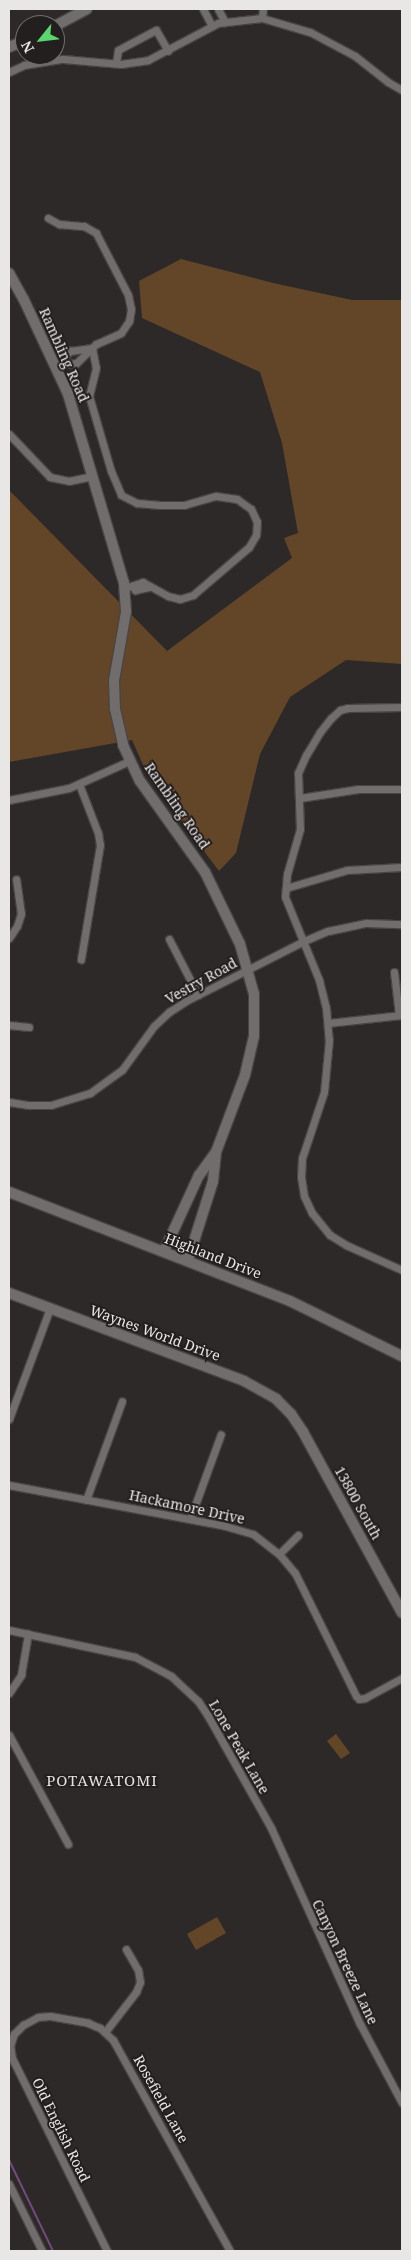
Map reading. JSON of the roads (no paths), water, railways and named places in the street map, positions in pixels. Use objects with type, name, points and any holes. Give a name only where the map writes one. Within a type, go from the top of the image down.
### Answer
[{"type":"street","points":[[65,21],[87,9]]},
{"type":"street","points":[[203,9],[218,24]]},
{"type":"street","points":[[218,9],[218,24]]},
{"type":"street","points":[[262,18],[263,9]]},
{"type":"street","points":[[9,72],[24,65],[63,59],[121,64],[148,60],[218,24],[262,18],[310,32],[355,56],[402,90]]},
{"type":"street","points":[[116,63],[118,50],[156,30],[168,51]]},
{"type":"street","points":[[48,218],[59,224],[84,226],[96,233],[130,301],[130,322],[116,336],[92,348],[81,359],[70,364],[65,361]]},
{"type":"street","name":"Rambling Road","points":[[9,273],[24,300],[70,402],[129,588],[115,664],[114,687],[118,726],[129,761],[146,790],[205,872],[237,938],[249,969],[255,1008],[252,1049],[243,1082],[216,1152],[213,1181],[188,1260]]},
{"type":"street","points":[[65,361],[66,355],[77,350],[92,348]]},
{"type":"street","points":[[92,348],[96,368],[89,396],[110,471],[121,495],[137,503],[160,505],[184,505],[210,497],[222,496],[242,501],[251,509],[257,528],[253,541],[193,595],[180,599],[168,596],[143,582],[134,584],[129,588]]},
{"type":"street","points":[[77,350],[81,359]]},
{"type":"street","points":[[55,366],[65,361]]},
{"type":"street","points":[[9,434],[41,470],[50,477],[69,481],[92,476]]},
{"type":"street","points":[[402,707],[348,708],[340,710],[331,718],[302,762],[297,782],[300,798],[300,829],[287,874],[286,888],[289,909],[319,980],[328,1022],[328,1058],[324,1092],[302,1158],[301,1177],[304,1196],[312,1213],[330,1235],[402,1270]]},
{"type":"street","points":[[9,800],[79,784],[129,761]]},
{"type":"street","points":[[79,784],[98,833],[100,851],[81,959]]},
{"type":"street","points":[[300,798],[358,789],[402,789]]},
{"type":"street","points":[[286,888],[347,870],[402,867]]},
{"type":"street","points":[[9,938],[17,926],[20,914],[16,878]]},
{"type":"street","name":"Vestry Road","points":[[9,1102],[29,1105],[51,1105],[76,1099],[99,1088],[128,1064],[162,1019],[178,1006],[304,941],[328,931],[353,925],[402,924]]},
{"type":"street","points":[[169,939],[198,995]]},
{"type":"street","points":[[328,1022],[401,1015],[394,972]]},
{"type":"street","points":[[9,1024],[28,1027]]},
{"type":"street","name":"Rambling Road","points":[[164,1252],[199,1175],[216,1152]]},
{"type":"street","name":"Highland Drive","points":[[9,1192],[188,1260],[327,1317],[402,1356]]},
{"type":"street","name":"Waynes World Drive","points":[[9,1293],[244,1380],[264,1391],[286,1409]]},
{"type":"street","points":[[9,1419],[50,1308]]},
{"type":"street","points":[[86,1500],[122,1401]]},
{"type":"street","name":"13800 South","points":[[286,1409],[303,1432],[402,1613]]},
{"type":"street","points":[[190,1519],[221,1434]]},
{"type":"street","name":"Hackamore Drive","points":[[9,1485],[246,1531],[279,1554],[300,1583],[351,1690],[358,1699],[369,1696],[402,1678]]},
{"type":"street","points":[[279,1554],[298,1535]]},
{"type":"street","name":"Lone Peak Lane","points":[[9,1630],[130,1655],[154,1665],[179,1682],[208,1716],[271,1828]]},
{"type":"street","points":[[9,1693],[21,1675],[28,1634]]},
{"type":"street","points":[[9,1735],[68,1844]]},
{"type":"street","name":"Canyon Breeze Lane","points":[[271,1828],[363,2031],[402,2103]]},
{"type":"street","points":[[105,2032],[136,1992],[140,1982],[138,1970],[126,1949]]},
{"type":"street","name":"Rosefield Lane","points":[[28,2022],[38,2017],[50,2016],[88,2023],[105,2032],[119,2048],[230,2251]]},
{"type":"street","name":"Old English Road","points":[[28,2022],[14,2034],[10,2046],[12,2058],[107,2251]]},
{"type":"street","points":[[9,2184],[42,2251]]},
{"type":"waterway","points":[[9,2160],[53,2251]]},
{"type":"district","name":"POTAWATOMI","points":[[102,1781]]}]
